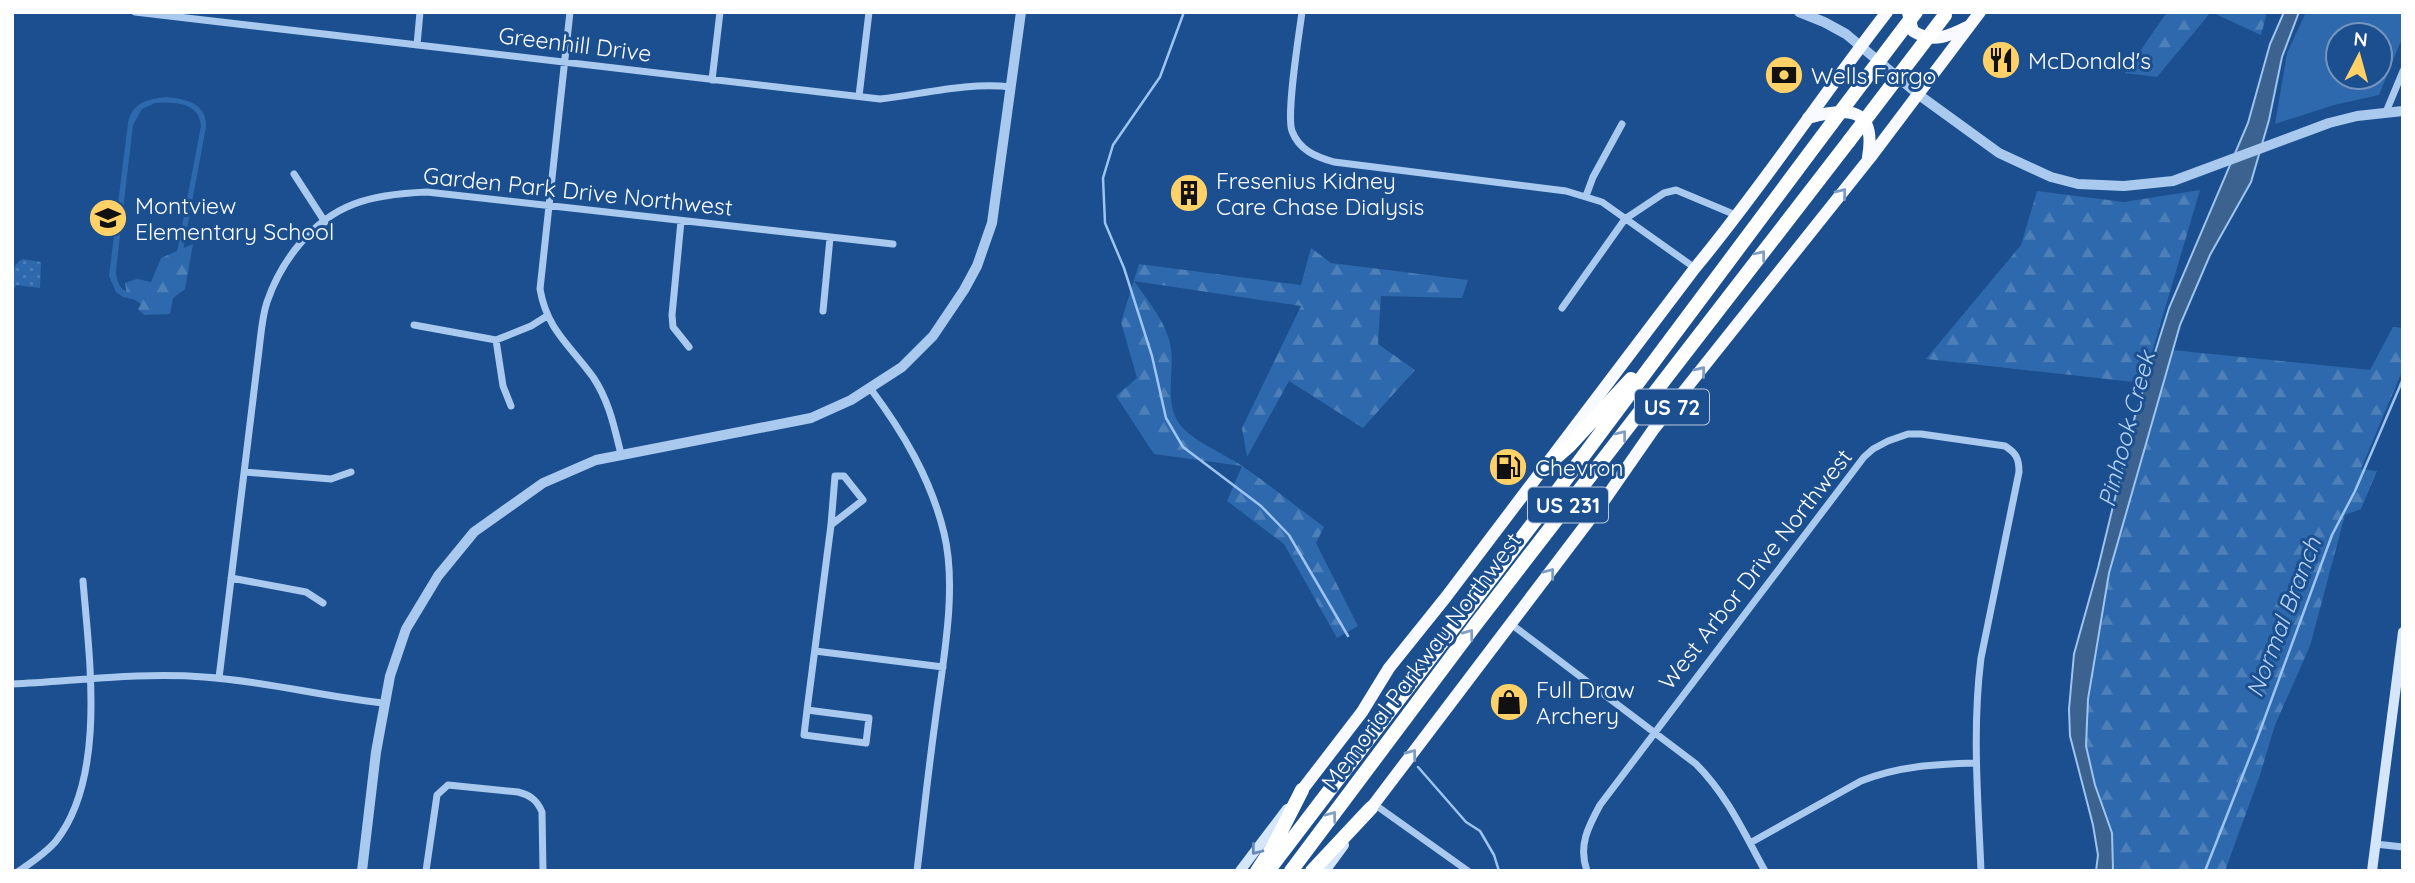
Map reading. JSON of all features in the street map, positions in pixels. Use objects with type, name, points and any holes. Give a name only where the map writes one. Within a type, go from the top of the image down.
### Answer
[{"type":"highway","name":"US 72","points":[[1257,871],[1302,790],[1362,712],[1389,668],[1695,268],[1738,216],[1887,12]]},
{"type":"highway","points":[[1908,12],[1913,31],[1923,37],[1942,39],[1970,26]]},
{"type":"highway","name":"Memorial Parkway Northwest","points":[[1268,871],[1916,12]]},
{"type":"highway","name":"US 72","points":[[1312,871],[1373,806],[1603,502],[1654,430],[1919,95],[1980,12]]},
{"type":"highway","name":"Memorial Parkway Northwest","points":[[1291,871],[1476,624],[1946,14]]},
{"type":"highway","points":[[1808,118],[1834,111],[1851,111],[1861,117],[1869,129],[1867,161]]},
{"type":"highway","points":[[1546,466],[1569,446],[1635,374],[1657,358]]},
{"type":"main road","points":[[2372,871],[2403,632]]},
{"type":"main road","points":[[1240,871],[1302,790]]},
{"type":"main road","points":[[1325,871],[1373,806]]},
{"type":"street","name":"Greenhill Drive","points":[[135,12],[880,99],[988,84],[1011,87]]},
{"type":"street","points":[[416,45],[421,12]]},
{"type":"street","points":[[570,12],[540,289],[547,316],[556,332],[593,377],[607,401],[621,454]]},
{"type":"street","points":[[712,79],[720,12]]},
{"type":"street","points":[[859,96],[869,12]]},
{"type":"street","points":[[362,871],[384,703],[390,676],[406,629],[438,576],[474,532],[544,483],[596,460],[811,418],[851,400],[902,367],[918,353],[950,312],[977,266],[992,223],[1021,12]]},
{"type":"street","points":[[1302,12],[1292,105],[1292,131],[1305,150],[1315,157],[1334,162],[1542,187],[1586,196],[1602,202],[1695,268]]},
{"type":"street","points":[[1799,12],[1825,22],[1861,46],[1919,95],[1999,153],[2052,177],[2078,184],[2124,186],[2173,181],[2329,123],[2403,111]]},
{"type":"street","points":[[2386,112],[2403,71]]},
{"type":"street","points":[[1586,196],[1592,177],[1622,124]]},
{"type":"street","points":[[294,174],[325,222]]},
{"type":"street","points":[[1562,308],[1625,219],[1664,193],[1676,190],[1738,216]]},
{"type":"street","name":"Garden Park Drive Northwest","points":[[219,678],[267,303],[290,257],[301,242],[325,222],[353,204],[399,193],[428,192],[893,244]]},
{"type":"street","points":[[681,221],[672,315],[673,327],[689,347]]},
{"type":"street","points":[[823,311],[830,238]]},
{"type":"street","points":[[414,325],[496,340],[531,326],[547,316]]},
{"type":"street","points":[[496,340],[503,386],[511,406]]},
{"type":"street","points":[[870,388],[912,450],[933,497],[945,535],[949,580],[943,667],[917,871]]},
{"type":"street","name":"West Arbor Drive Northwest","points":[[1587,871],[1583,848],[1588,828],[1600,805],[1654,731],[1873,449],[1908,435],[1921,434],[2004,446],[2016,453],[2019,472],[1981,658],[1976,715],[1976,763]]},
{"type":"street","points":[[245,472],[331,479],[351,472]]},
{"type":"street","points":[[807,710],[869,718],[866,743],[804,735],[835,476],[844,476],[863,500],[831,524]]},
{"type":"street","points":[[231,578],[306,592],[323,603]]},
{"type":"street","points":[[19,871],[40,857],[56,841],[78,801],[87,752],[91,707],[83,580]]},
{"type":"street","points":[[1511,624],[1696,764],[1713,781],[1729,804],[1765,871]]},
{"type":"street","points":[[815,651],[943,667]]},
{"type":"street","points":[[12,684],[165,675],[219,678],[384,703]]},
{"type":"street","points":[[1750,843],[1861,781],[1877,775],[1908,767],[1976,763],[1976,809],[1981,871]]},
{"type":"street","points":[[426,871],[437,795],[448,785],[517,792],[528,795],[538,803],[542,812],[543,871]]},
{"type":"street","points":[[1373,806],[1465,870]]},
{"type":"street","points":[[2375,844],[2403,848]]},
{"type":"green space","points":[[2167,12],[2211,12],[2157,77],[2125,73]]},
{"type":"green space","points":[[2211,12],[2267,12],[2261,35]]},
{"type":"green space","points":[[2306,12],[2403,12],[2403,36],[2394,58],[2394,21],[2324,21],[2324,91],[2381,91],[2379,95],[2334,105],[2275,124],[2287,53]]},
{"type":"green space","points":[[166,97],[188,101],[199,107],[203,112],[206,127],[180,267],[141,301],[123,297],[116,292],[109,276],[130,116],[141,103]],"holes":[[[155,103],[185,105],[196,112],[201,126],[177,252],[146,294],[133,293],[124,290],[118,283],[116,270],[133,125],[142,109]]]},
{"type":"green space","points":[[2200,190],[2143,383],[1926,359],[2021,245],[2037,191],[2124,202]]},
{"type":"green space","points":[[193,244],[185,289],[173,298],[170,314],[144,315],[138,309],[141,304],[127,295],[125,283],[137,279],[151,282],[161,258]]},
{"type":"green space","points":[[1311,248],[1331,263],[1468,280],[1462,298],[1381,296],[1378,344],[1415,370],[1363,428],[1289,381],[1247,457],[1242,428],[1301,306],[1134,281],[1157,314],[1168,336],[1172,357],[1171,400],[1177,420],[1189,434],[1242,466],[1154,454],[1116,396],[1137,378],[1121,322],[1139,264],[1301,285]]},
{"type":"green space","points":[[23,259],[41,262],[40,288],[16,285],[12,292],[14,269]]},
{"type":"green space","points":[[2393,327],[2403,328],[2403,369],[2361,469],[2377,471],[2361,509],[2345,515],[2310,646],[2275,725],[2225,871],[2113,871],[2112,833],[2095,785],[2086,746],[2088,699],[2109,573],[2172,350],[2370,370]]},
{"type":"green space","points":[[1242,466],[1324,527],[1316,543],[1358,626],[1337,638],[1284,544],[1227,501]]},
{"type":"shaded area","points":[[2284,12],[2299,12],[2282,57],[2269,120],[2251,182],[2210,255],[2180,325],[2109,573],[2088,699],[2086,746],[2095,785],[2112,833],[2113,870],[2096,871],[2098,855],[2093,825],[2070,736],[2069,709],[2074,654],[2135,416],[2169,308],[2248,123],[2270,44]]},
{"type":"waterway","points":[[1184,12],[1160,77],[1113,145],[1103,178],[1105,223],[1124,268],[1152,356],[1166,418],[1183,447],[1261,506],[1289,535],[1348,636]]},
{"type":"waterway","name":"Normal Branch","points":[[2205,871],[2332,535],[2355,491],[2403,379]]},
{"type":"waterway","points":[[1418,767],[1466,822],[1480,831],[1494,855],[1499,871]]},
{"type":"place","name":"McDonald's","points":[[2001,60]]},
{"type":"place","name":"Wells Fargo","points":[[1784,75]]},
{"type":"place","name":"Fresenius Kidney Care Chase Dialysis","points":[[1189,193]]},
{"type":"place","name":"Montview Elementary School","points":[[108,218]]},
{"type":"place","name":"Chevron","points":[[1508,467]]},
{"type":"place","name":"Full Draw Archery","points":[[1509,702]]},
{"type":"water label","name":"Pinhook Creek","points":[[2126,429]]}]
